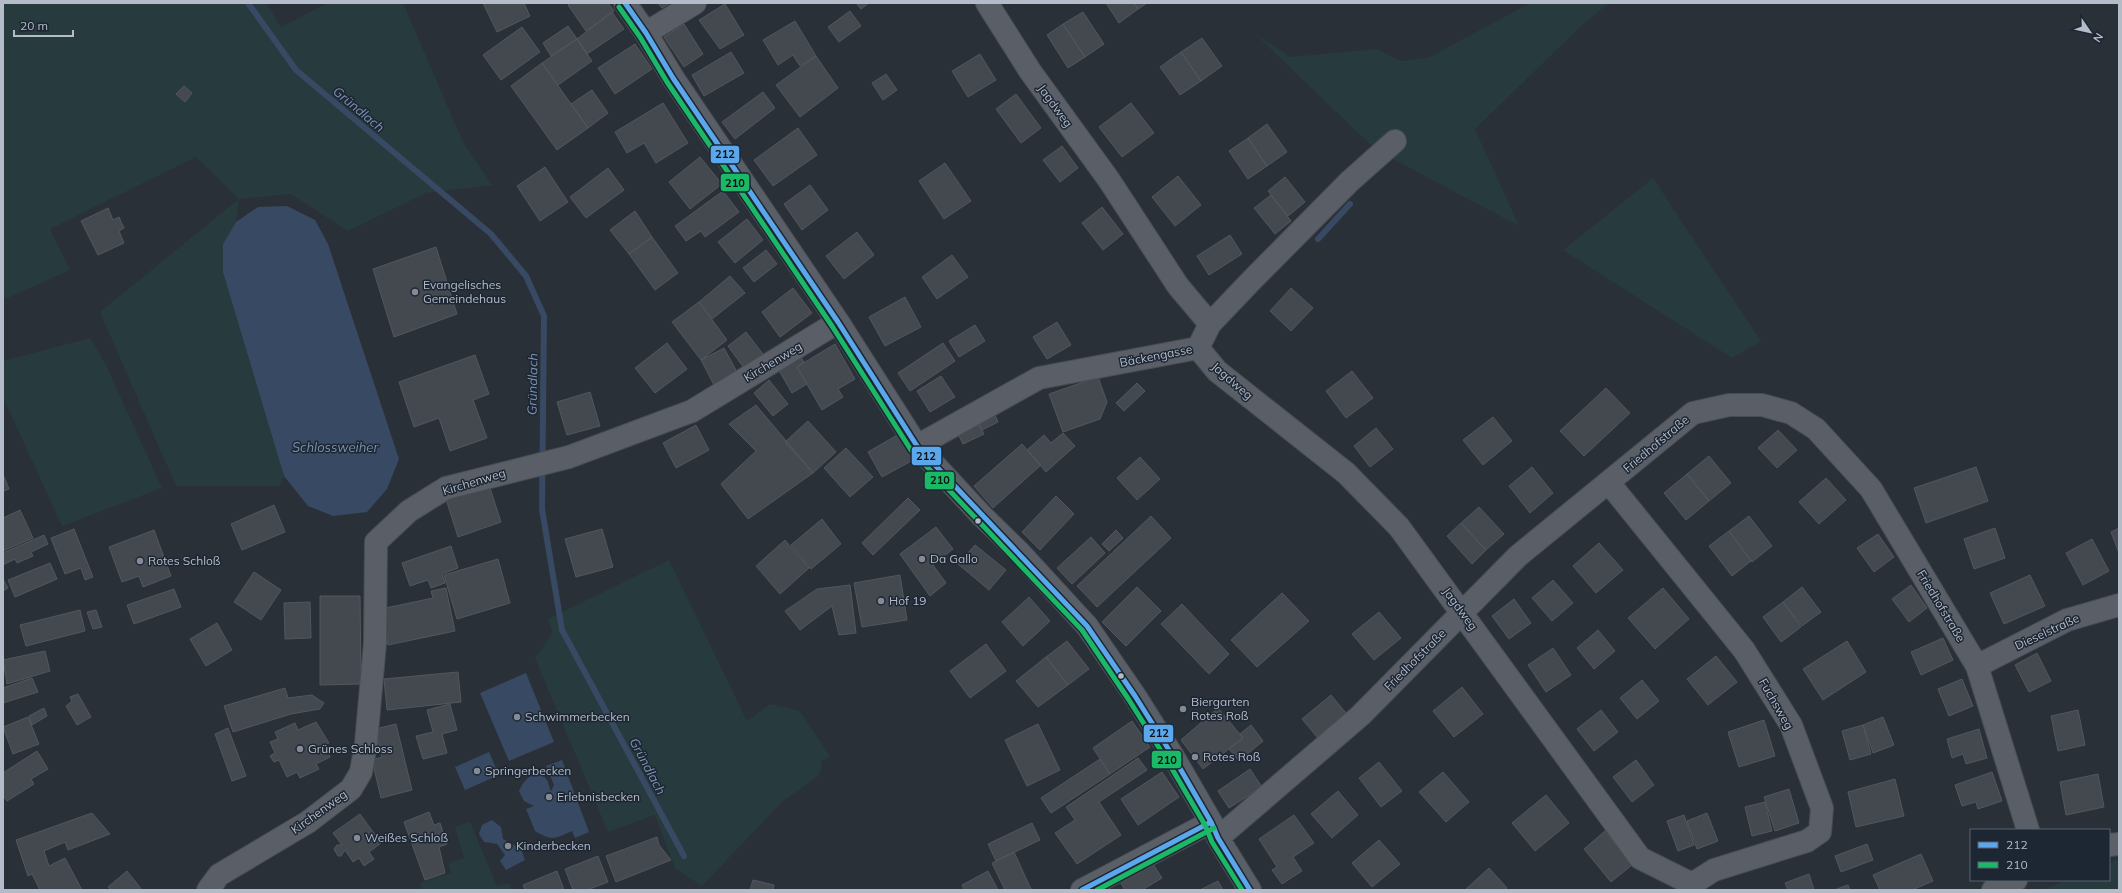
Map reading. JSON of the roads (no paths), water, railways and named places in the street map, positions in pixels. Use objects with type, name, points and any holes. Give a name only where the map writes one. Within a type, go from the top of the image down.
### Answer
[{"type":"main road","points":[[1993,890],[2014,881]]},
{"type":"street","points":[[625,3],[646,33],[673,78],[838,322],[917,446],[982,516],[1030,563],[1087,626],[1135,696],[1250,890]]},
{"type":"street","points":[[646,33],[695,3]]},
{"type":"street","name":"Jagdweg","points":[[987,3],[1030,71],[1109,180],[1178,286],[1210,324]]},
{"type":"street","name":"Bäckengasse","points":[[917,446],[1039,378],[1198,348],[1210,324],[1350,181],[1395,141]]},
{"type":"street","name":"Kirchenweg","points":[[208,890],[219,875],[308,822],[351,789],[361,772],[366,743],[375,643],[376,542],[409,511],[446,488],[520,468],[569,457],[692,411],[838,322]]},
{"type":"street","name":"Jagdweg","points":[[1198,348],[1217,371],[1346,473],[1399,528],[1463,613],[1640,858],[1693,887]]},
{"type":"street","name":"Friedhofstraße","points":[[1082,890],[1214,830],[1361,715],[1518,556],[1693,413],[1736,405],[1762,405],[1791,413],[1816,429],[1871,489],[1977,666],[2028,829]]},
{"type":"street","name":"Fuchsweg","points":[[1609,483],[1744,650],[1791,726],[1822,808],[1820,832],[1807,841],[1714,870],[1693,887]]},
{"type":"street","name":"Dieselstraße","points":[[1977,666],[2067,620],[2119,605]]},
{"type":"water","name":"Schlossweiher","points":[[287,206],[315,220],[328,244],[399,459],[387,489],[367,512],[333,516],[308,506],[284,476],[223,272],[223,244],[236,222],[258,207]]},
{"type":"water","name":"Schwimmerbecken","points":[[526,673],[554,742],[509,761],[480,693]]},
{"type":"water","name":"Springerbecken","points":[[489,752],[499,775],[465,790],[455,767]]},
{"type":"water","name":"Erlebnisbecken","points":[[562,760],[589,832],[575,838],[572,831],[561,836],[549,838],[535,831],[526,809],[534,806],[524,801],[519,791],[530,776],[539,774],[543,775],[547,780],[551,791],[554,785],[546,766]]},
{"type":"water","name":"Kinderbecken","points":[[492,820],[501,827],[503,839],[521,849],[525,860],[506,870],[500,861],[505,855],[497,844],[484,842],[479,834],[482,825]]},
{"type":"waterway","name":"Gründlach","points":[[248,3],[296,70],[491,234],[526,276],[544,316],[542,509],[562,630],[684,856]]},
{"type":"waterway","points":[[1318,239],[1350,204]]},
{"type":"place","name":"Evangelisches Gemeindehaus","points":[[415,292]]},
{"type":"place","name":"Da Gallo","points":[[922,559]]},
{"type":"place","name":"Rotes Schloß","points":[[140,561]]},
{"type":"place","name":"Hof 19","points":[[881,601]]},
{"type":"place","name":"Biergarten Rotes Roß","points":[[1183,709]]},
{"type":"place","name":"Schwimmerbecken","points":[[517,717]]},
{"type":"place","name":"Grünes Schloss","points":[[300,749]]},
{"type":"place","name":"Rotes Roß","points":[[1195,757]]},
{"type":"place","name":"Springerbecken","points":[[477,771]]},
{"type":"place","name":"Erlebnisbecken","points":[[549,797]]},
{"type":"place","name":"Weißes Schloß","points":[[357,838]]},
{"type":"place","name":"Kinderbecken","points":[[508,846]]}]
